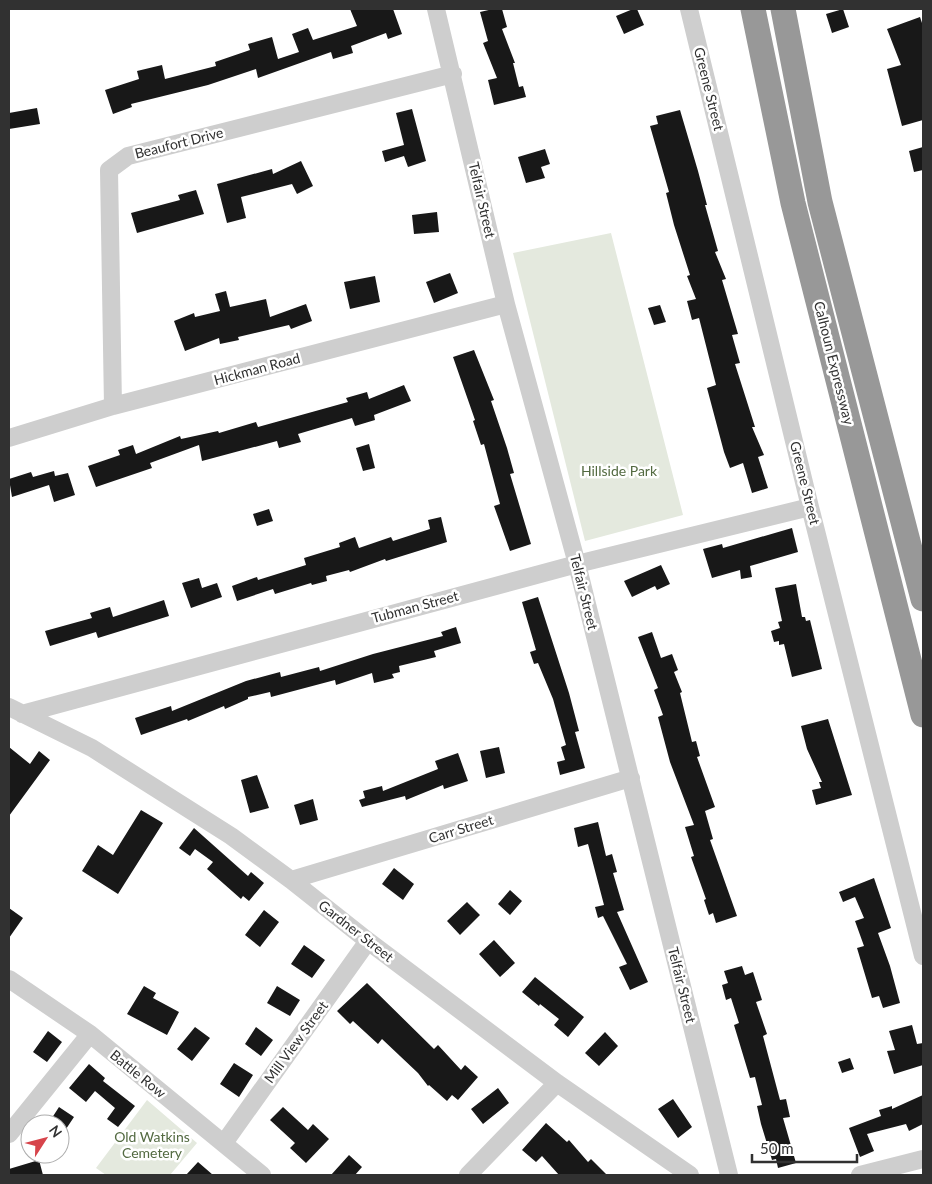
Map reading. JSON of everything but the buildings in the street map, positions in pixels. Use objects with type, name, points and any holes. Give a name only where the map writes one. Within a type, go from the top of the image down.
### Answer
[{"type":"highway","name":"Calhoun Expressway","points":[[753,9],[792,203],[923,715]]},
{"type":"highway","name":"Calhoun Expressway","points":[[782,9],[820,202],[923,599]]},
{"type":"street","name":"Telfair Street","points":[[436,9],[453,74],[506,304],[577,564],[729,1175]]},
{"type":"street","name":"Greene Street","points":[[689,9],[810,507],[923,956]]},
{"type":"street","name":"Beaufort Drive","points":[[113,406],[109,170],[128,156],[453,74]]},
{"type":"street","name":"Hickman Road","points":[[9,438],[113,406],[506,304]]},
{"type":"street","name":"Tubman Street","points":[[15,710],[577,564],[810,507]]},
{"type":"street","name":"Gardner Street","points":[[15,710],[92,748],[231,836],[557,1083],[690,1175]]},
{"type":"street","name":"Carr Street","points":[[291,880],[631,778]]},
{"type":"street","name":"Mill View Street","points":[[224,1142],[368,941]]},
{"type":"street","name":"Battle Row","points":[[9,979],[90,1034],[262,1175]]},
{"type":"street","points":[[9,1134],[90,1034]]},
{"type":"street","points":[[468,1175],[557,1083]]},
{"type":"street","points":[[860,1175],[923,1159]]},
{"type":"green space","name":"Hillside Park","points":[[611,233],[683,515],[585,541],[513,253]]},
{"type":"green space","name":"Old Watkins Cemetery","points":[[147,1100],[197,1143],[170,1175],[106,1175],[96,1168]]}]
